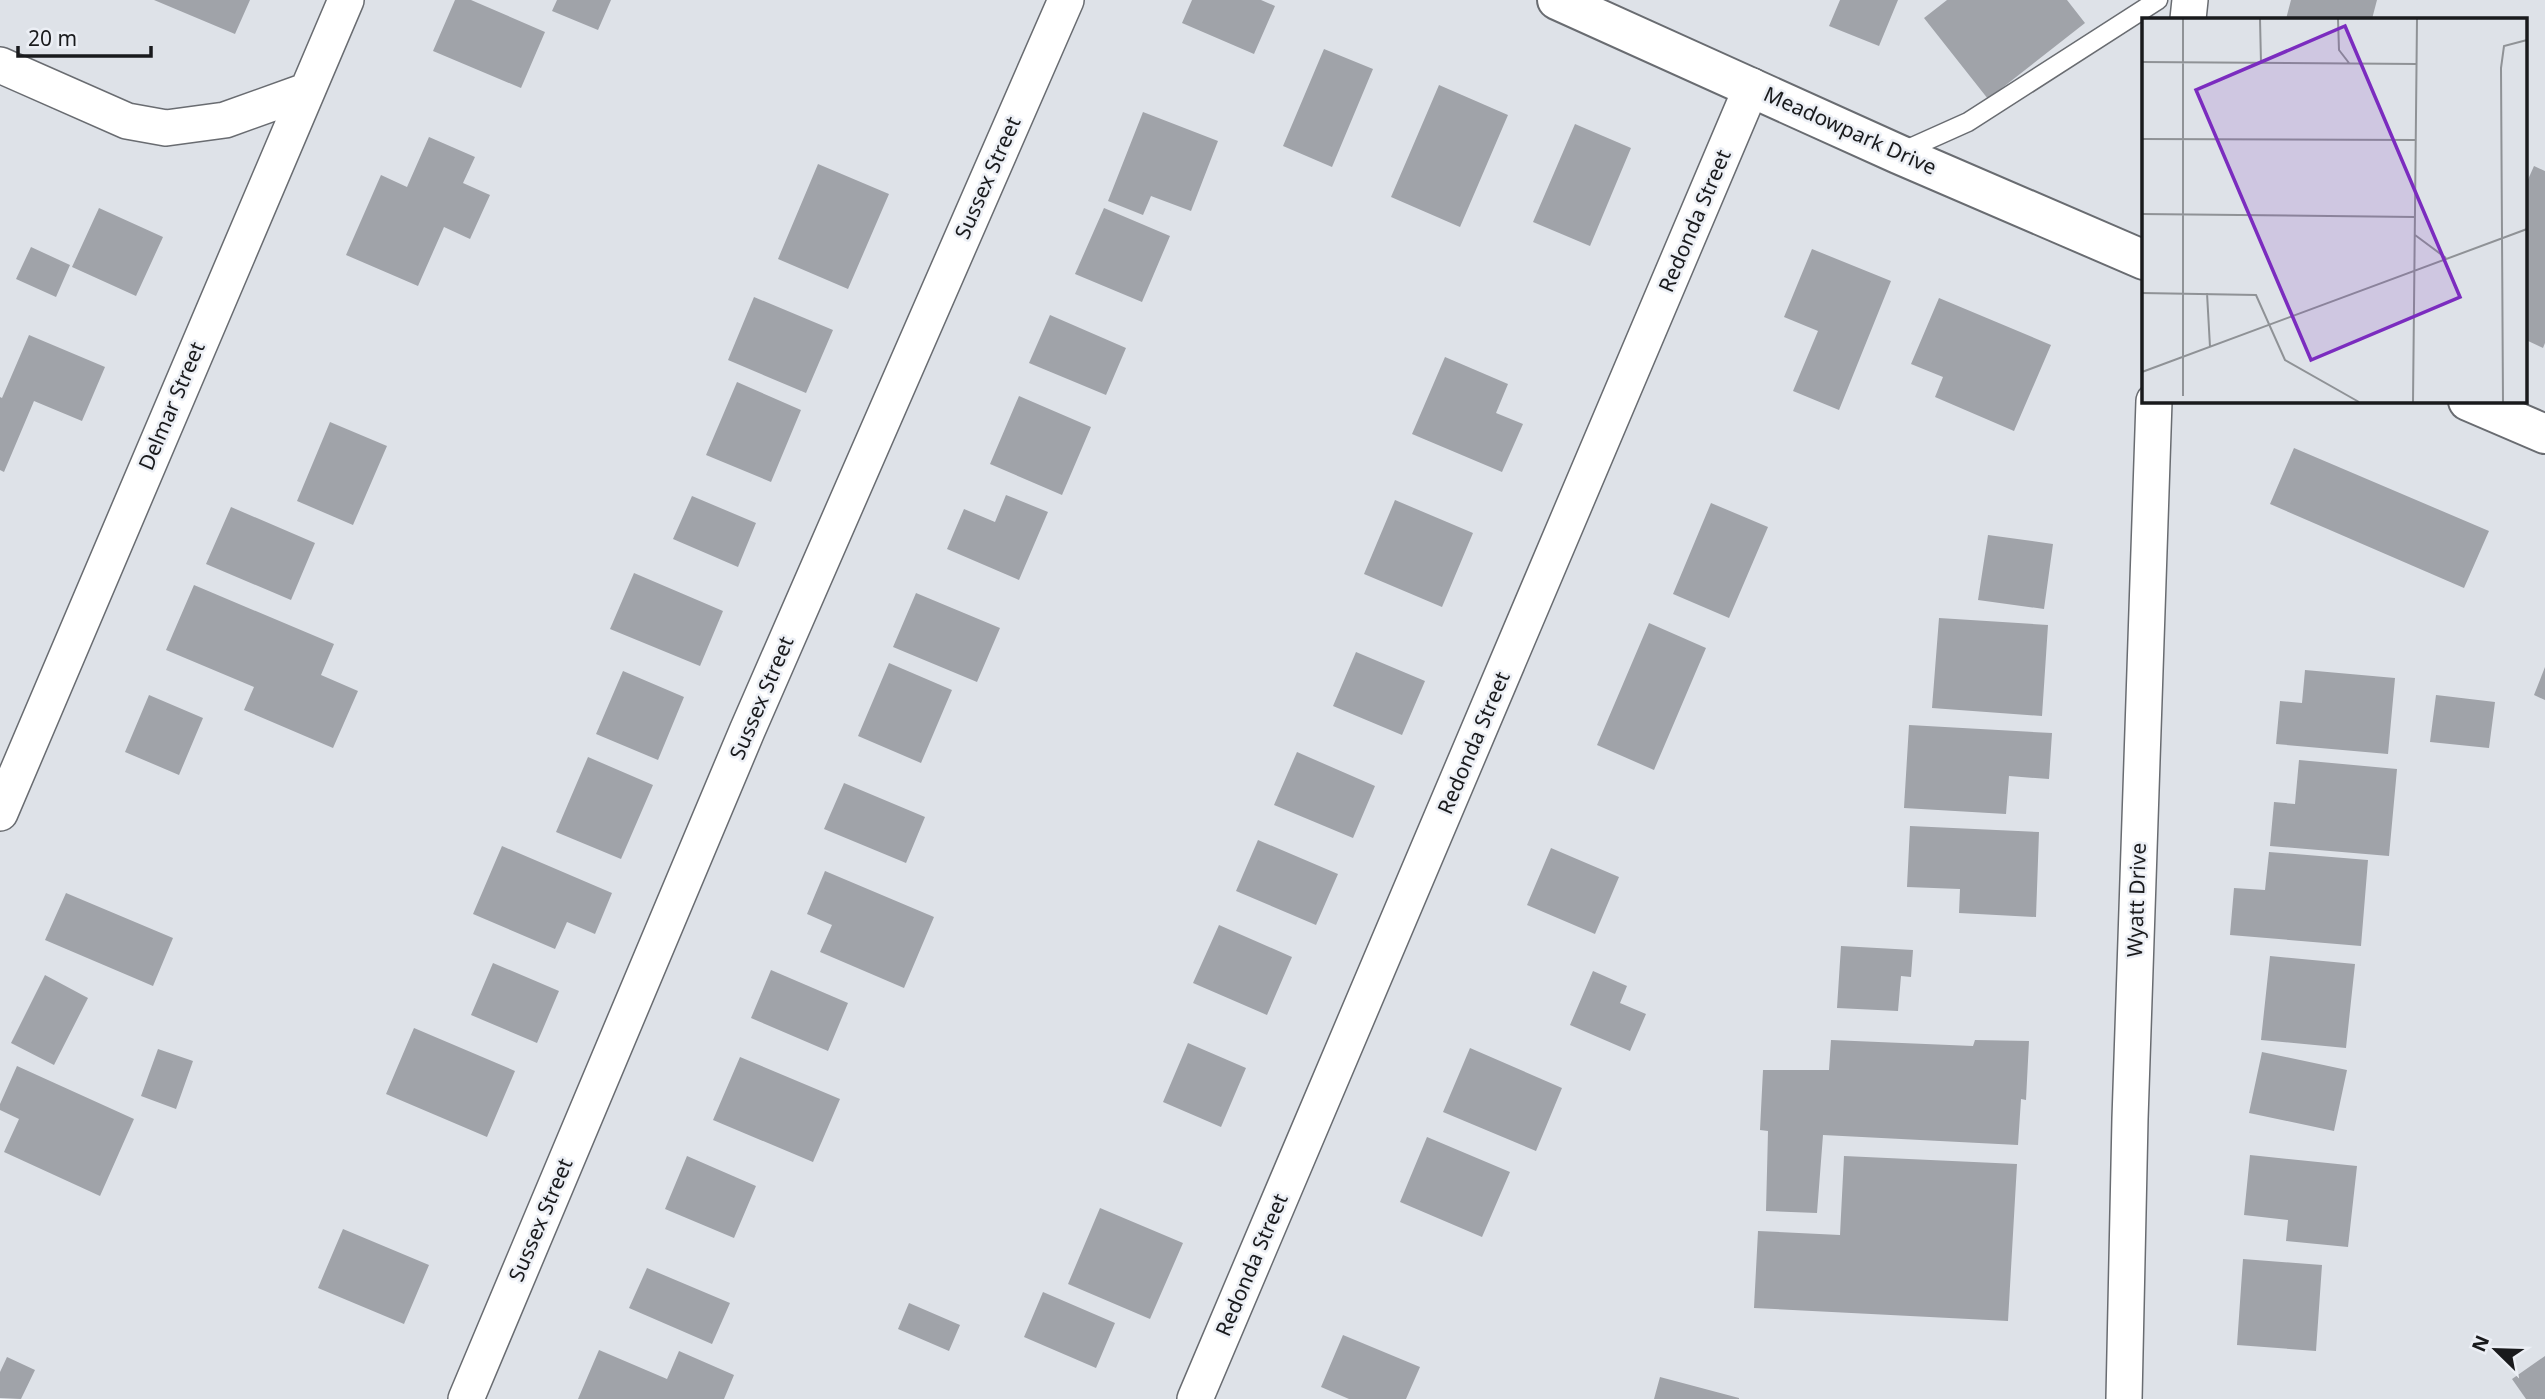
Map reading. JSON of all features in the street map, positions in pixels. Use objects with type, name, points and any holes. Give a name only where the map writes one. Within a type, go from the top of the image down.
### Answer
[{"type":"street","name":"Delmar Street","points":[[3,799],[346,0]]},
{"type":"street","name":"Sussex Street","points":[[466,1399],[747,731],[1066,0]]},
{"type":"street","name":"Meadowpark Drive","points":[[1557,0],[1898,154],[2142,259]]},
{"type":"street","points":[[2188,18],[2190,0]]},
{"type":"street","points":[[0,65],[127,121],[166,128],[225,120],[306,91]]},
{"type":"street","name":"Redonda Street","points":[[1195,1399],[1752,86]]},
{"type":"street","name":"Wyatt Drive","points":[[2124,1399],[2130,1119],[2154,402]]},
{"type":"street","points":[[2470,402],[2545,434]]},
{"type":"lane","points":[[1898,154],[1968,122],[2158,0]]},
{"type":"building","points":[[154,0],[250,0],[235,34]]},
{"type":"building","points":[[455,0],[471,0],[545,32],[521,88],[433,51]]},
{"type":"building","points":[[557,0],[611,0],[598,30],[552,11]]},
{"type":"building","points":[[1192,0],[1261,0],[1275,6],[1254,54],[1182,23]]},
{"type":"building","points":[[1840,0],[1898,0],[1879,46],[1829,26]]},
{"type":"building","points":[[1947,0],[2067,0],[2085,23],[1988,99],[1924,18]]},
{"type":"building","points":[[2291,0],[2377,0],[2372,18],[2286,18]]},
{"type":"building","points":[[1324,49],[1373,69],[1332,167],[1283,146]]},
{"type":"building","points":[[1439,85],[1508,115],[1460,227],[1391,197]]},
{"type":"building","points":[[1143,112],[1218,141],[1191,211],[1151,196],[1143,215],[1108,201]]},
{"type":"building","points":[[1575,124],[1631,148],[1590,246],[1533,222]]},
{"type":"building","points":[[429,137],[475,157],[463,183],[490,195],[470,239],[444,227],[418,286],[346,255],[381,175],[407,187]]},
{"type":"building","points":[[818,164],[889,194],[848,289],[778,259]]},
{"type":"building","points":[[2534,166],[2545,171],[2543,348],[2528,341],[2528,180]]},
{"type":"building","points":[[99,208],[163,237],[136,296],[72,267]]},
{"type":"building","points":[[1104,208],[1170,236],[1142,302],[1075,274]]},
{"type":"building","points":[[31,247],[70,265],[56,297],[16,279]]},
{"type":"building","points":[[1812,249],[1891,281],[1839,410],[1793,391],[1818,331],[1784,317]]},
{"type":"building","points":[[754,297],[833,330],[806,393],[728,360]]},
{"type":"building","points":[[1939,298],[2051,345],[2014,431],[1935,397],[1943,377],[1911,364]]},
{"type":"building","points":[[1050,315],[1126,348],[1106,395],[1029,363]]},
{"type":"building","points":[[29,335],[105,367],[82,421],[34,401],[4,472],[0,470],[0,397],[2,398]]},
{"type":"building","points":[[1445,357],[1508,384],[1496,413],[1523,424],[1502,472],[1412,434]]},
{"type":"building","points":[[737,382],[801,410],[771,482],[706,455]]},
{"type":"building","points":[[1019,396],[1091,427],[1062,495],[990,464]]},
{"type":"building","points":[[330,422],[387,446],[353,525],[297,501]]},
{"type":"building","points":[[2294,448],[2489,531],[2464,588],[2270,504]]},
{"type":"building","points":[[1006,495],[1048,512],[1019,580],[947,549],[964,509],[995,522]]},
{"type":"building","points":[[692,496],[756,523],[738,567],[673,539]]},
{"type":"building","points":[[1395,500],[1473,533],[1442,607],[1364,574]]},
{"type":"building","points":[[1711,503],[1768,527],[1729,618],[1673,594]]},
{"type":"building","points":[[231,507],[315,543],[291,600],[206,564]]},
{"type":"building","points":[[1988,535],[2053,544],[2044,609],[1978,600]]},
{"type":"building","points":[[634,573],[723,611],[700,666],[610,629]]},
{"type":"building","points":[[194,585],[334,644],[321,675],[358,691],[333,748],[244,710],[254,687],[166,650]]},
{"type":"building","points":[[916,593],[1000,628],[977,682],[893,647]]},
{"type":"building","points":[[1939,618],[2048,625],[2042,716],[1932,708]]},
{"type":"building","points":[[1649,623],[1706,648],[1654,770],[1597,745]]},
{"type":"building","points":[[1356,652],[1425,681],[1402,735],[1333,706]]},
{"type":"building","points":[[889,663],[952,690],[921,763],[858,736]]},
{"type":"building","points":[[2545,667],[2545,700],[2534,695]]},
{"type":"building","points":[[2305,670],[2395,678],[2388,754],[2276,744],[2280,701],[2302,703]]},
{"type":"building","points":[[623,671],[684,697],[658,760],[596,734]]},
{"type":"building","points":[[149,695],[203,718],[179,775],[125,752]]},
{"type":"building","points":[[2436,695],[2495,702],[2489,748],[2430,742]]},
{"type":"building","points":[[1909,725],[2052,733],[2049,779],[2009,776],[2006,814],[1904,808]]},
{"type":"building","points":[[1297,752],[1375,786],[1353,838],[1274,805]]},
{"type":"building","points":[[588,757],[653,785],[621,859],[556,832]]},
{"type":"building","points":[[2299,760],[2397,769],[2389,856],[2270,846],[2274,802],[2295,804]]},
{"type":"building","points":[[844,783],[925,817],[906,863],[824,829]]},
{"type":"building","points":[[1910,826],[2039,832],[2036,917],[1959,913],[1960,889],[1907,887]]},
{"type":"building","points":[[1258,840],[1338,874],[1316,925],[1236,891]]},
{"type":"building","points":[[502,846],[612,893],[595,934],[567,922],[555,949],[473,914]]},
{"type":"building","points":[[1551,848],[1619,877],[1595,934],[1527,905]]},
{"type":"building","points":[[2269,852],[2368,860],[2361,946],[2230,935],[2234,888],[2265,890]]},
{"type":"building","points":[[825,871],[934,917],[904,988],[820,952],[832,925],[807,914]]},
{"type":"building","points":[[66,893],[173,938],[153,986],[45,940]]},
{"type":"building","points":[[1219,925],[1292,957],[1267,1015],[1193,983]]},
{"type":"building","points":[[1841,946],[1913,950],[1911,977],[1901,976],[1898,1011],[1837,1008]]},
{"type":"building","points":[[2270,956],[2355,964],[2346,1048],[2261,1040]]},
{"type":"building","points":[[493,963],[559,991],[537,1043],[471,1015]]},
{"type":"building","points":[[771,970],[848,1003],[828,1051],[751,1018]]},
{"type":"building","points":[[1593,971],[1627,986],[1620,1003],[1646,1014],[1630,1051],[1570,1025]]},
{"type":"building","points":[[45,975],[88,998],[54,1065],[11,1043]]},
{"type":"building","points":[[414,1028],[515,1071],[487,1137],[386,1094]]},
{"type":"building","points":[[1831,1040],[1973,1046],[1975,1040],[2029,1041],[2026,1100],[2021,1099],[2018,1145],[1823,1135],[1817,1213],[1766,1211],[1768,1131],[1760,1130],[1763,1070],[1829,1070]]},
{"type":"building","points":[[1188,1043],[1246,1068],[1221,1127],[1163,1102]]},
{"type":"building","points":[[1470,1048],[1562,1088],[1536,1151],[1443,1112]]},
{"type":"building","points":[[158,1049],[193,1061],[176,1109],[141,1096]]},
{"type":"building","points":[[2262,1052],[2347,1070],[2334,1131],[2249,1113]]},
{"type":"building","points":[[740,1057],[840,1099],[813,1162],[713,1120]]},
{"type":"building","points":[[17,1066],[134,1119],[100,1196],[4,1152],[19,1119],[0,1110],[0,1104]]},
{"type":"building","points":[[1427,1137],[1510,1172],[1482,1237],[1400,1202]]},
{"type":"building","points":[[2250,1155],[2357,1166],[2348,1247],[2286,1241],[2288,1220],[2244,1215]]},
{"type":"building","points":[[687,1156],[756,1186],[734,1238],[665,1209]]},
{"type":"building","points":[[1844,1156],[2017,1164],[2008,1321],[1754,1308],[1758,1231],[1840,1235]]},
{"type":"building","points":[[1100,1208],[1183,1243],[1150,1319],[1068,1284]]},
{"type":"building","points":[[343,1229],[429,1265],[404,1324],[318,1288]]},
{"type":"building","points":[[2243,1259],[2322,1265],[2316,1351],[2237,1345]]},
{"type":"building","points":[[647,1268],[730,1303],[712,1344],[629,1308]]},
{"type":"building","points":[[1043,1292],[1115,1323],[1096,1368],[1024,1337]]},
{"type":"building","points":[[909,1303],[960,1325],[949,1351],[898,1329]]},
{"type":"building","points":[[1343,1335],[1420,1367],[1406,1399],[1349,1399],[1321,1387]]},
{"type":"building","points":[[599,1350],[667,1379],[679,1351],[734,1375],[724,1399],[578,1399]]},
{"type":"building","points":[[2545,1356],[2545,1399],[2526,1399],[2512,1379]]},
{"type":"building","points":[[7,1357],[35,1370],[21,1399],[0,1398],[0,1372]]},
{"type":"building","points":[[1660,1377],[1739,1398],[1739,1399],[1654,1399]]}]
